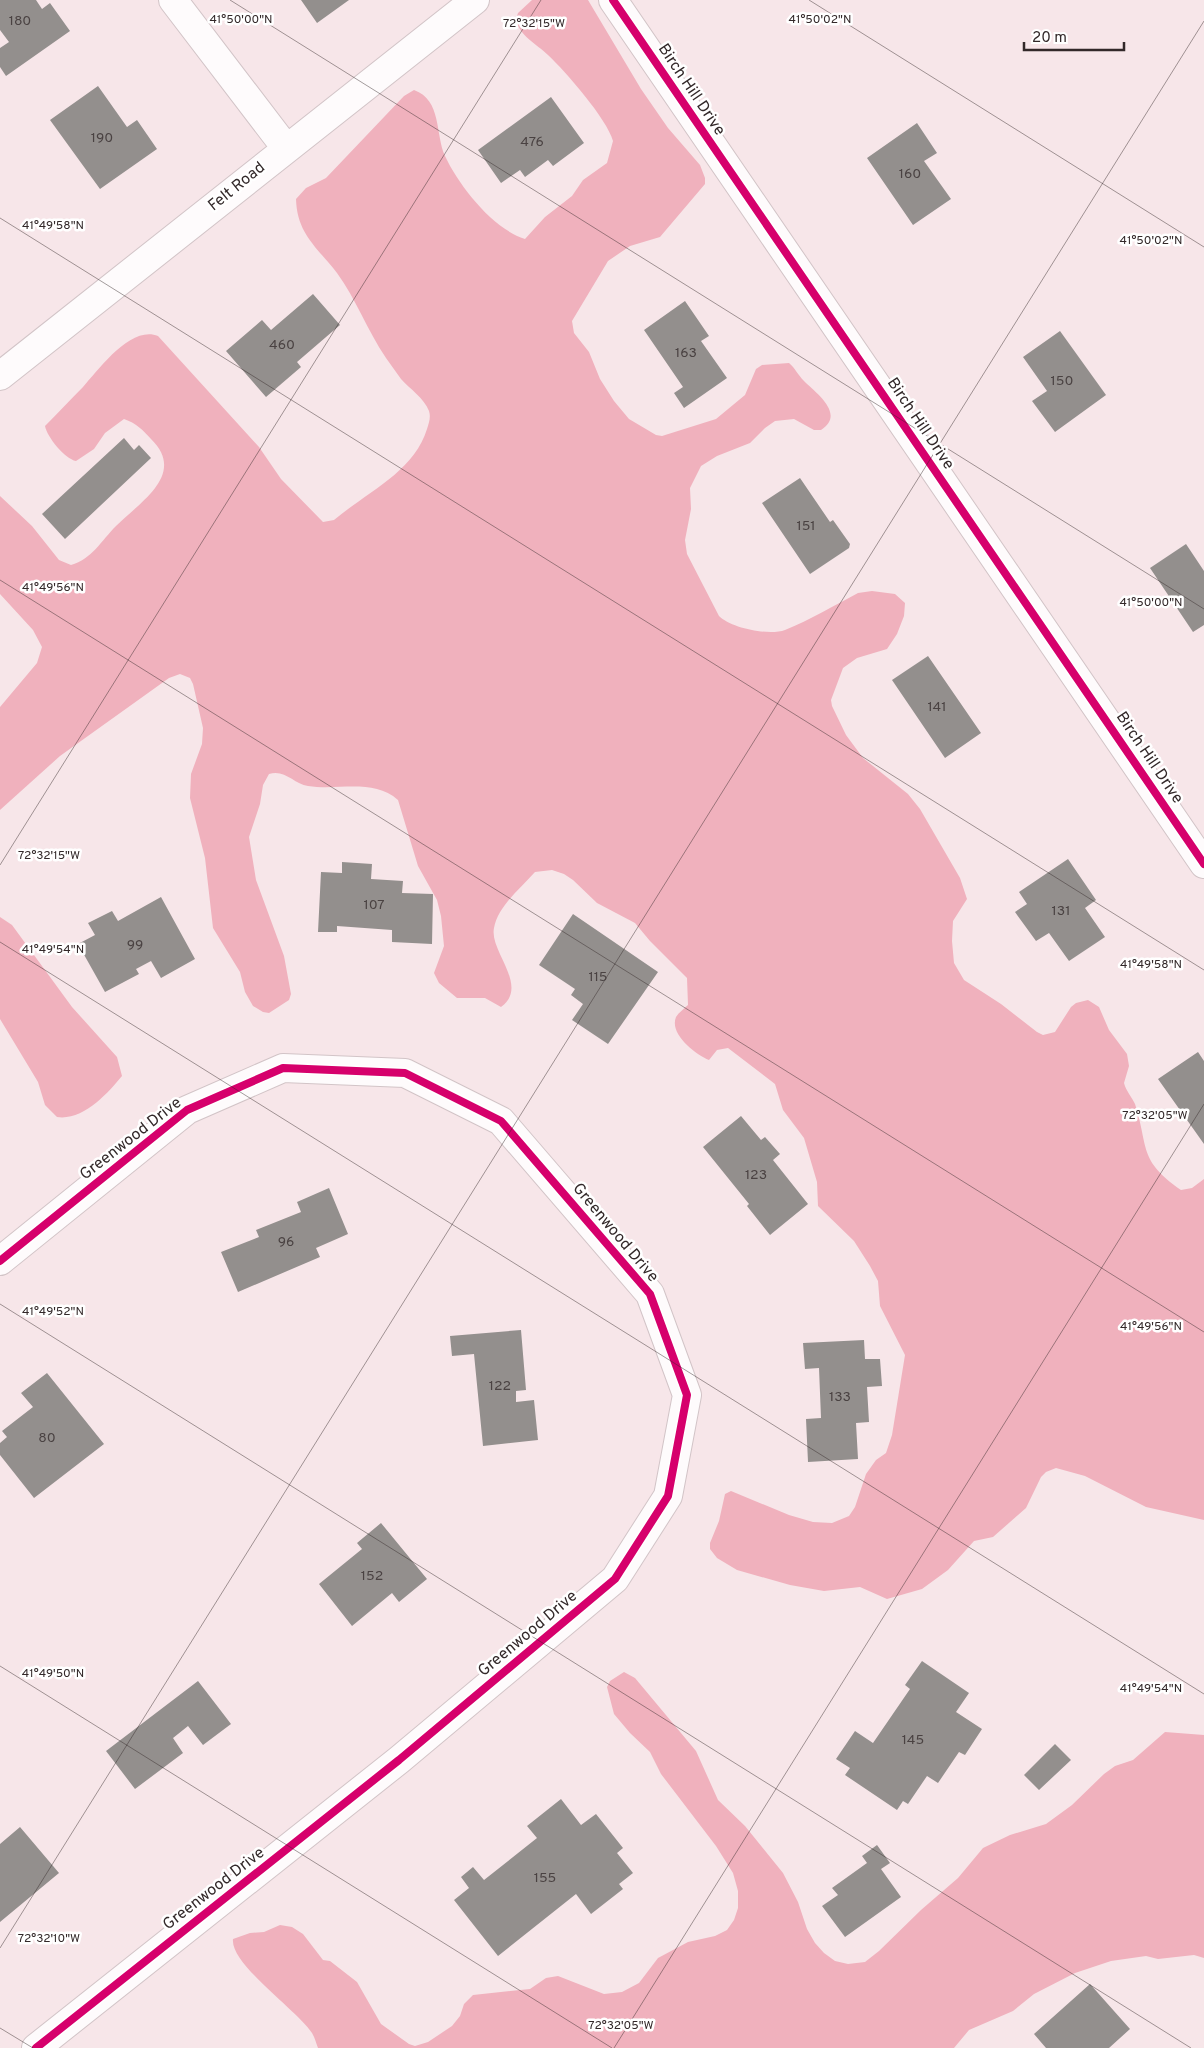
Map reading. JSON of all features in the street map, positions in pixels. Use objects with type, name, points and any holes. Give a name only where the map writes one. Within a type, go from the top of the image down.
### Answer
[{"type":"street","points":[[173,0],[286,148]]},
{"type":"street","name":"Felt Road","points":[[0,376],[286,148],[476,0]]},
{"type":"street","name":"Birch Hill Drive","points":[[613,0],[1204,864]]},
{"type":"street","name":"Greenwood Drive","points":[[0,1261],[188,1110],[283,1068],[405,1073],[501,1121],[650,1294],[687,1395],[668,1496],[615,1579],[399,1760],[36,2048]]},
{"type":"shaded area","points":[[532,0],[588,0],[641,89],[668,128],[700,165],[705,178],[705,184],[660,237],[630,246],[608,261],[572,321],[574,333],[589,352],[600,379],[614,401],[629,419],[656,435],[662,436],[716,419],[745,395],[756,369],[762,365],[789,363],[821,398],[830,411],[831,417],[828,424],[821,430],[814,430],[794,419],[775,421],[750,443],[717,456],[701,466],[690,488],[691,509],[685,540],[687,554],[719,616],[732,624],[750,630],[778,632],[804,622],[858,593],[872,591],[895,594],[905,603],[904,616],[897,634],[887,649],[857,658],[843,668],[831,700],[846,735],[863,758],[908,794],[920,809],[960,878],[967,899],[953,921],[954,963],[964,980],[1043,1035],[1055,1032],[1071,1007],[1076,1003],[1088,1000],[1099,1007],[1109,1030],[1127,1054],[1129,1066],[1124,1083],[1135,1104],[1144,1143],[1151,1161],[1167,1179],[1181,1190],[1192,1188],[1204,1179],[1204,1520],[1146,1507],[1085,1476],[1056,1468],[1046,1472],[1041,1477],[1026,1508],[993,1537],[974,1541],[948,1570],[922,1589],[887,1599],[860,1587],[824,1591],[790,1585],[737,1570],[717,1558],[710,1549],[710,1543],[719,1521],[725,1494],[731,1491],[789,1515],[813,1522],[832,1523],[849,1516],[855,1507],[866,1474],[876,1460],[886,1453],[892,1435],[905,1355],[880,1306],[878,1281],[870,1266],[854,1241],[818,1206],[817,1182],[804,1138],[783,1110],[775,1084],[728,1048],[717,1050],[709,1060],[685,1043],[676,1030],[675,1023],[677,1015],[688,1005],[687,978],[635,923],[597,903],[564,874],[552,870],[535,872],[505,905],[496,920],[494,928],[497,947],[510,979],[509,999],[501,1007],[485,998],[457,998],[439,983],[434,973],[444,946],[441,916],[437,900],[418,866],[398,800],[378,789],[308,786],[280,773],[269,774],[263,785],[260,804],[249,837],[256,880],[284,956],[291,994],[289,1000],[269,1013],[263,1012],[253,1006],[245,992],[240,972],[213,928],[205,858],[190,798],[191,774],[202,744],[203,728],[193,684],[190,678],[180,674],[169,678],[60,756],[0,810],[0,707],[37,663],[42,647],[33,630],[0,594],[0,496],[32,526],[59,560],[71,565],[91,554],[116,526],[147,497],[156,487],[162,476],[164,464],[161,452],[151,439],[139,427],[124,419],[105,433],[94,449],[76,461],[57,447],[46,431],[45,426],[116,351],[137,337],[148,334],[158,336],[259,447],[281,479],[323,522],[334,520],[401,469],[421,444],[429,422],[429,411],[424,402],[401,379],[386,358],[344,283],[309,239],[300,222],[296,199],[306,188],[326,178],[404,96],[414,90],[429,101],[436,118],[445,156],[468,193],[501,226],[525,239],[545,217],[572,196],[583,180],[607,163],[613,141],[595,109],[575,84],[548,55],[525,35],[518,25],[516,19],[518,13]]},
{"type":"shaded area","points":[[0,917],[12,925],[72,1007],[117,1057],[122,1076],[94,1104],[76,1115],[57,1117],[45,1105],[38,1082],[0,1019]]},
{"type":"shaded area","points":[[624,1672],[635,1678],[696,1751],[718,1800],[745,1826],[783,1873],[798,1902],[807,1929],[815,1943],[835,1961],[848,1964],[865,1962],[879,1951],[921,1910],[958,1878],[983,1848],[1010,1835],[1046,1824],[1072,1805],[1104,1774],[1115,1766],[1133,1760],[1165,1732],[1204,1735],[1204,1958],[1194,1955],[1158,1959],[1146,1956],[1111,1961],[1075,1973],[1034,1994],[1013,2011],[969,2030],[954,2048],[318,2048],[312,2033],[304,2023],[242,1961],[235,1949],[233,1939],[250,1933],[264,1932],[280,1925],[292,1927],[303,1934],[323,1960],[330,1961],[357,1982],[381,2024],[409,2044],[415,2046],[428,2042],[452,2026],[460,2016],[464,2004],[473,1995],[530,1989],[546,1978],[558,1976],[604,1994],[622,1992],[639,1983],[658,1958],[688,1942],[715,1936],[727,1930],[734,1920],[738,1908],[738,1891],[733,1873],[716,1846],[661,1774],[650,1752],[614,1714],[607,1687],[610,1681]]},
{"type":"building","points":[[0,0],[36,0],[42,9],[50,3],[70,31],[6,76],[0,67],[0,48],[9,42],[0,30]]},
{"type":"building","points":[[301,0],[349,0],[317,23]]},
{"type":"building","points":[[98,86],[127,127],[137,120],[157,149],[100,189],[50,120]]},
{"type":"building","points":[[551,97],[584,143],[553,166],[548,160],[525,177],[520,170],[501,183],[478,150]]},
{"type":"building","points":[[917,123],[937,153],[924,161],[951,199],[913,225],[867,158]]},
{"type":"building","points":[[313,294],[340,325],[297,362],[301,367],[266,397],[226,351],[262,320],[271,330]]},
{"type":"building","points":[[685,301],[709,336],[701,341],[727,378],[684,408],[674,393],[683,387],[644,330]]},
{"type":"building","points":[[1060,331],[1106,395],[1055,432],[1032,401],[1047,391],[1023,357]]},
{"type":"building","points":[[124,438],[134,450],[139,445],[151,458],[65,539],[42,514]]},
{"type":"building","points":[[800,478],[830,522],[833,520],[850,544],[849,548],[810,574],[762,503]]},
{"type":"building","points":[[1186,544],[1204,571],[1204,625],[1193,632],[1150,568]]},
{"type":"building","points":[[928,656],[981,733],[945,758],[892,680]]},
{"type":"building","points":[[1068,859],[1096,900],[1085,908],[1105,937],[1069,961],[1049,933],[1036,941],[1015,912],[1027,904],[1019,892]]},
{"type":"building","points":[[342,862],[372,864],[371,879],[403,881],[402,893],[433,894],[432,944],[392,942],[392,930],[337,926],[337,932],[318,932],[321,872],[342,873]]},
{"type":"building","points":[[161,897],[195,959],[161,978],[151,961],[136,969],[139,974],[105,992],[78,944],[95,935],[88,923],[112,911],[118,921]]},
{"type":"building","points":[[573,914],[658,972],[608,1044],[572,1020],[583,1004],[571,995],[575,989],[539,965]]},
{"type":"building","points":[[1198,1052],[1204,1061],[1204,1144],[1158,1079]]},
{"type":"building","points":[[741,1116],[761,1140],[765,1137],[780,1154],[773,1160],[808,1204],[770,1235],[747,1206],[749,1204],[703,1147]]},
{"type":"building","points":[[329,1188],[348,1234],[316,1248],[320,1257],[238,1292],[221,1252],[259,1237],[256,1230],[301,1212],[297,1202]]},
{"type":"building","points":[[521,1330],[526,1390],[516,1391],[516,1402],[534,1400],[538,1440],[483,1446],[474,1354],[452,1356],[450,1336]]},
{"type":"building","points":[[864,1340],[865,1359],[880,1359],[882,1386],[867,1387],[869,1422],[856,1423],[858,1459],[808,1462],[806,1419],[821,1418],[819,1368],[805,1369],[803,1343]]},
{"type":"building","points":[[47,1373],[104,1444],[34,1498],[0,1455],[0,1443],[7,1437],[2,1431],[33,1407],[21,1393]]},
{"type":"building","points":[[381,1523],[427,1579],[399,1602],[392,1593],[352,1626],[319,1584],[362,1549],[357,1543]]},
{"type":"building","points":[[922,1661],[969,1693],[956,1712],[982,1729],[965,1755],[959,1752],[938,1783],[927,1776],[908,1804],[903,1801],[897,1810],[845,1775],[850,1768],[836,1759],[855,1731],[873,1743],[910,1689],[905,1685]]},
{"type":"building","points":[[198,1681],[231,1724],[203,1745],[188,1726],[173,1738],[183,1753],[135,1789],[106,1751]]},
{"type":"building","points":[[1055,1744],[1071,1760],[1039,1790],[1024,1775]]},
{"type":"building","points":[[561,1799],[581,1825],[596,1814],[623,1848],[617,1853],[633,1873],[619,1884],[623,1889],[591,1914],[576,1894],[498,1956],[454,1900],[469,1888],[461,1877],[473,1867],[484,1880],[537,1838],[527,1826]]},
{"type":"building","points":[[20,1827],[59,1873],[0,1922],[0,1844]]},
{"type":"building","points":[[877,1845],[890,1863],[881,1869],[901,1897],[845,1937],[822,1906],[838,1895],[832,1888],[867,1863],[862,1856]]},
{"type":"building","points":[[1090,1984],[1130,2029],[1109,2048],[1046,2048],[1034,2034]]},
{"type":"cycle path","points":[[613,0],[1204,864]]},
{"type":"cycle path","points":[[0,1261],[187,1110],[283,1068],[405,1073],[501,1121],[650,1294],[687,1395],[668,1496],[615,1579],[399,1760],[36,2048]]}]
